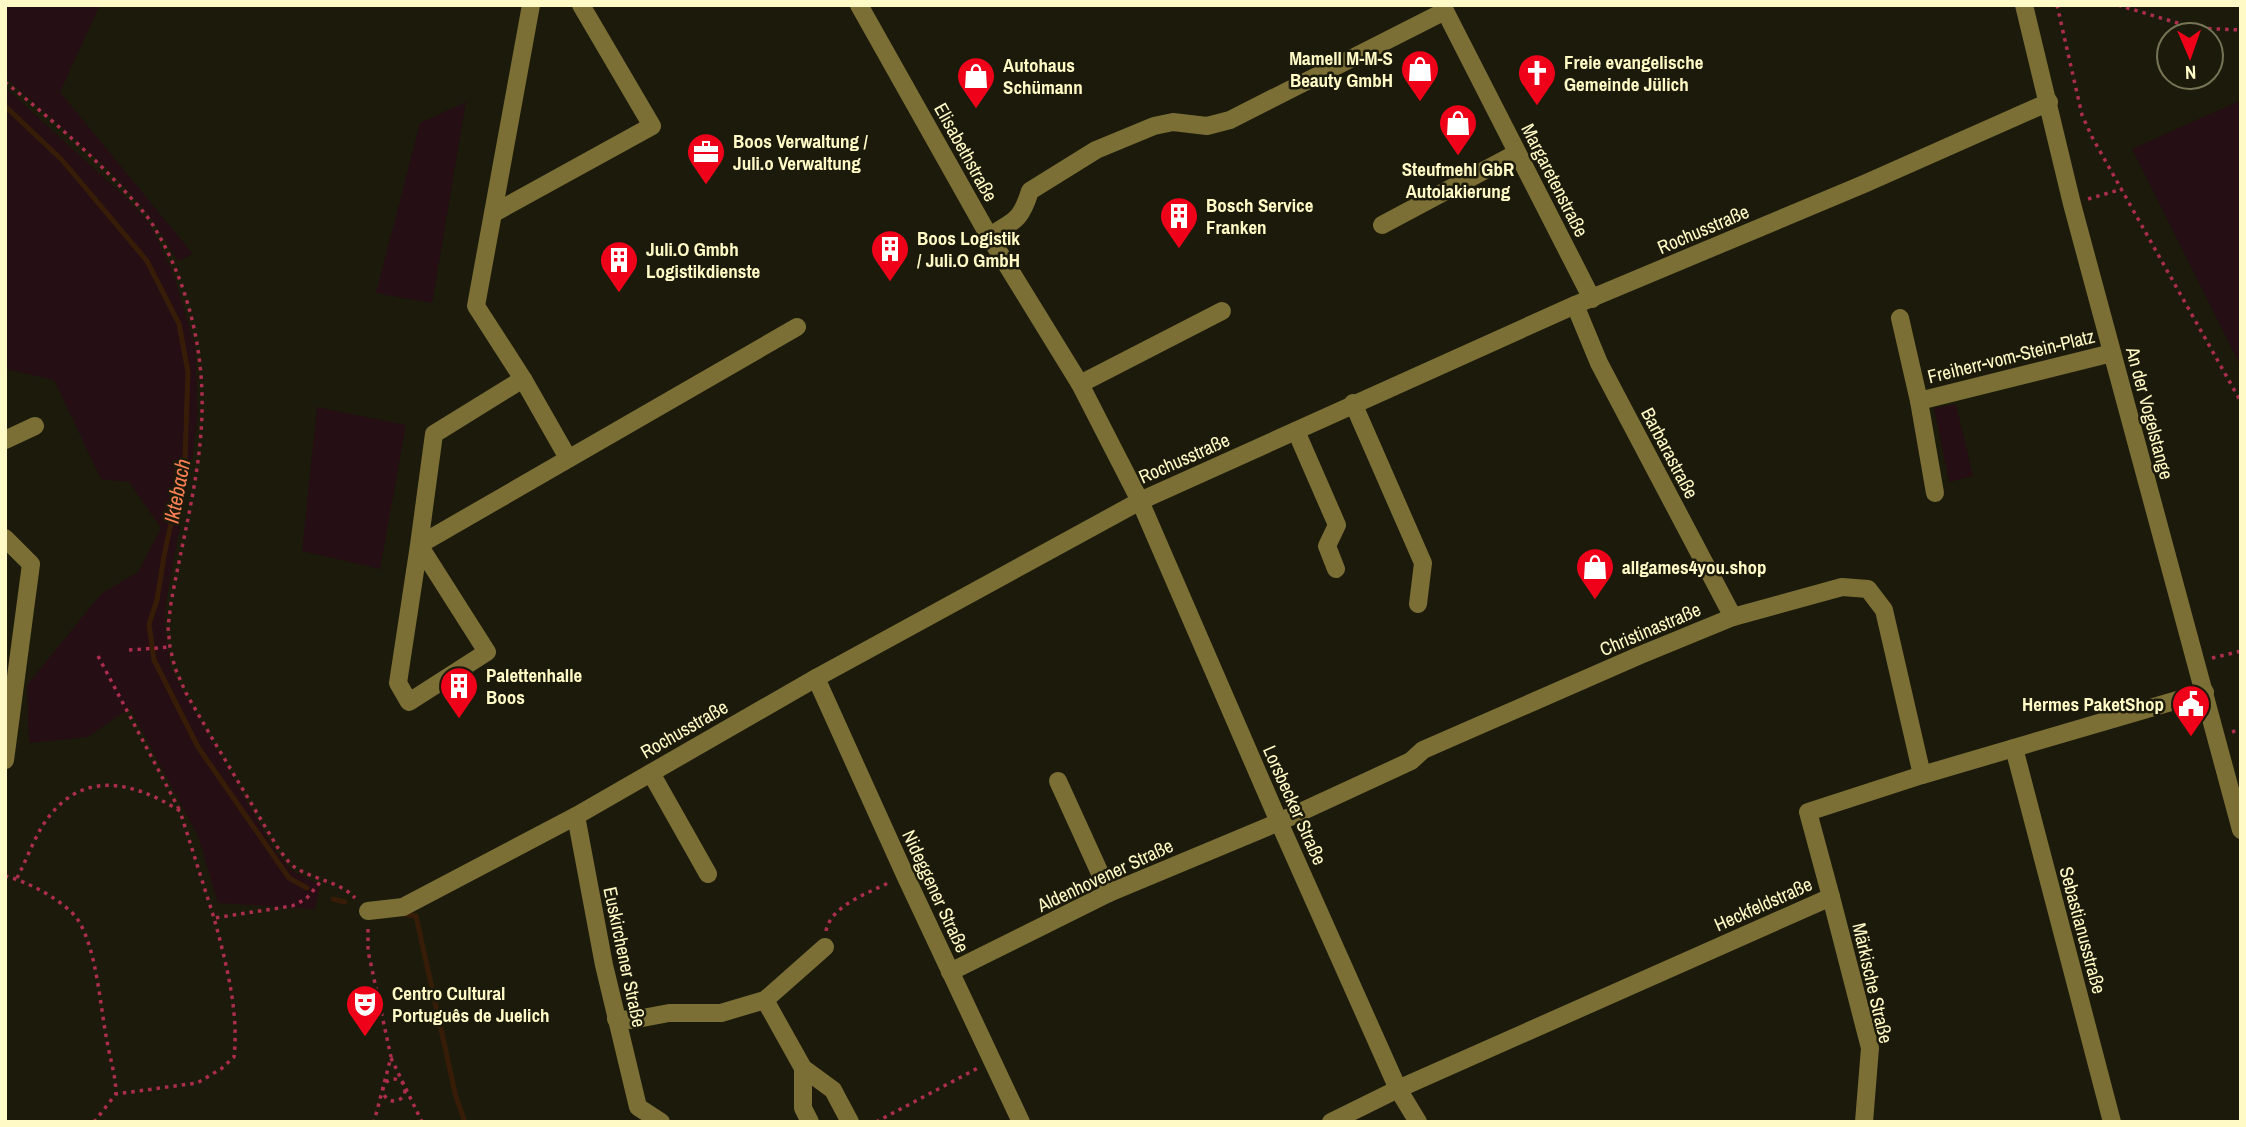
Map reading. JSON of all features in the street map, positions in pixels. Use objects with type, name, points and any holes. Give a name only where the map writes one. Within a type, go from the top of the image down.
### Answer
[{"type":"street","points":[[531,5],[475,306],[523,379],[568,458]]},
{"type":"street","points":[[494,213],[652,125],[581,5]]},
{"type":"street","name":"Elisabethstraße","points":[[859,5],[989,236],[1080,384],[1140,501]]},
{"type":"street","name":"An der Vogelstange","points":[[2024,5],[2072,204],[2241,830]]},
{"type":"street","points":[[989,236],[1017,220],[1030,191],[1096,150],[1154,126],[1173,122],[1207,126],[1230,120],[1443,8]]},
{"type":"street","name":"Margaretenstraße","points":[[1443,8],[1517,153],[1584,302]]},
{"type":"street","name":"Rochusstraße","points":[[368,911],[403,906],[576,816],[816,678],[1140,501],[1584,302],[1864,184],[2049,102]]},
{"type":"street","points":[[1381,225],[1517,153]]},
{"type":"street","name":"Barbarastraße","points":[[1584,302],[1599,363],[1733,617]]},
{"type":"street","points":[[1080,384],[1222,311]]},
{"type":"street","name":"Freiherr-vom-Stein-Platz","points":[[1900,318],[1936,493]]},
{"type":"street","points":[[419,545],[797,327]]},
{"type":"street","name":"Freiherr-vom-Stein-Platz","points":[[1919,401],[2112,353]]},
{"type":"street","points":[[419,545],[487,652],[409,702],[398,683],[434,434],[523,379]]},
{"type":"street","points":[[1353,404],[1423,563],[1418,604]]},
{"type":"street","points":[[5,440],[35,426]]},
{"type":"street","points":[[1296,431],[1337,525],[1327,546],[1336,569]]},
{"type":"street","name":"Lorsbecker Straße","points":[[1140,501],[1398,1089],[1418,1122]]},
{"type":"street","points":[[5,538],[31,564],[5,760]]},
{"type":"street","name":"Christinastraße","points":[[1279,822],[1411,761],[1423,750],[1733,617],[1842,587],[1868,589],[1884,610],[1922,775]]},
{"type":"street","name":"Nideggener Straße","points":[[816,678],[1021,1122]]},
{"type":"street","name":"Heckfeldstraße","points":[[1331,1122],[1398,1089],[1831,897],[1808,812],[1922,775],[2205,692]]},
{"type":"street","name":"Sebastianusstraße","points":[[2014,748],[2112,1122]]},
{"type":"street","points":[[651,773],[708,874]]},
{"type":"street","points":[[1058,782],[1109,893]]},
{"type":"street","name":"Euskirchener Straße","points":[[576,816],[635,1114],[661,1122]]},
{"type":"street","name":"Aldenhovener Straße","points":[[950,972],[1109,893],[1279,822]]},
{"type":"street","name":"Märkische Straße","points":[[1831,897],[1870,1048],[1864,1122]]},
{"type":"street","points":[[616,1019],[632,1020],[669,1013],[721,1013],[765,1000],[825,947]]},
{"type":"street","points":[[765,1000],[803,1068],[833,1090],[850,1122]]},
{"type":"street","points":[[803,1068],[803,1108],[810,1122]]},
{"type":"path","points":[[2057,5],[2082,115],[2092,137],[2241,402]]},
{"type":"path","points":[[2118,5],[2194,28],[2241,30]]},
{"type":"path","points":[[5,82],[106,171],[150,221],[175,269],[199,345],[202,416],[198,458],[168,626],[175,668],[186,693],[278,848],[295,868],[348,890],[368,911],[368,951],[391,1057],[422,1122]]},
{"type":"path","points":[[2072,204],[2122,189]]},
{"type":"path","points":[[129,650],[170,647]]},
{"type":"path","points":[[2197,662],[2241,651]]},
{"type":"path","points":[[98,656],[180,811],[221,945],[236,1041],[234,1057],[221,1069],[197,1083],[116,1094]]},
{"type":"path","points":[[17,878],[42,826],[61,801],[79,791],[110,784],[162,800],[180,811]]},
{"type":"path","points":[[825,947],[826,926],[839,909],[905,875]]},
{"type":"path","points":[[5,876],[17,878],[51,896],[77,918],[88,942],[107,1044],[116,1077],[116,1094],[94,1122]]},
{"type":"path","points":[[214,918],[292,906],[306,899],[321,880]]},
{"type":"path","points":[[374,1122],[391,1057]]},
{"type":"path","points":[[876,1122],[992,1060]]},
{"type":"path","points":[[394,1079],[402,1081],[405,1093],[395,1101],[386,1098],[383,1088],[386,1082],[394,1079]]},
{"type":"shaded area","points":[[5,5],[100,5],[60,92],[193,254],[178,261],[153,221],[108,169],[5,77]]},
{"type":"shaded area","points":[[5,87],[125,197],[149,223],[172,270],[195,345],[198,415],[166,602],[165,626],[171,669],[274,849],[291,870],[320,885],[315,909],[218,903],[198,836],[130,708],[88,737],[29,743],[27,685],[101,594],[138,572],[161,528],[129,482],[101,479],[54,380],[5,369]]},
{"type":"shaded area","points":[[2241,100],[2241,367],[2132,149]]},
{"type":"shaded area","points":[[466,102],[432,303],[376,293],[420,123]]},
{"type":"shaded area","points":[[1956,404],[1973,476],[1949,482],[1934,408]]},
{"type":"shaded area","points":[[317,407],[406,425],[380,569],[302,551]]},
{"type":"waterway","name":"Iktebach","points":[[5,106],[62,160],[147,261],[179,324],[188,372],[185,458],[157,600],[149,624],[154,660],[198,747],[289,878],[307,888]]},
{"type":"waterway","name":"Iktebach","points":[[333,899],[345,902]]},
{"type":"waterway","name":"Iktebach","points":[[405,914],[416,916],[456,1097],[465,1122]]},
{"type":"place","name":"Mamell M-M-S Beauty GmbH","points":[[1420,103]]},
{"type":"place","name":"Freie evangelische Gemeinde Jülich","points":[[1537,107]]},
{"type":"place","name":"Autohaus Schümann","points":[[976,110]]},
{"type":"place","name":"Steufmehl GbR Autolakierung","points":[[1458,157]]},
{"type":"place","name":"Boos Verwaltung / Juli.o Verwaltung","points":[[706,186]]},
{"type":"place","name":"Bosch Service Franken","points":[[1179,250]]},
{"type":"place","name":"Boos Logistik / Juli.O GmbH","points":[[890,283]]},
{"type":"place","name":"Juli.O Gmbh Logistikdienste","points":[[619,294]]},
{"type":"place","name":"allgames4you.shop","points":[[1595,601]]},
{"type":"place","name":"Palettenhalle Boos","points":[[459,720]]},
{"type":"place","name":"Hermes PaketShop","points":[[2191,738]]},
{"type":"place","name":"Centro Cultural Português de Juelich","points":[[365,1038]]}]
